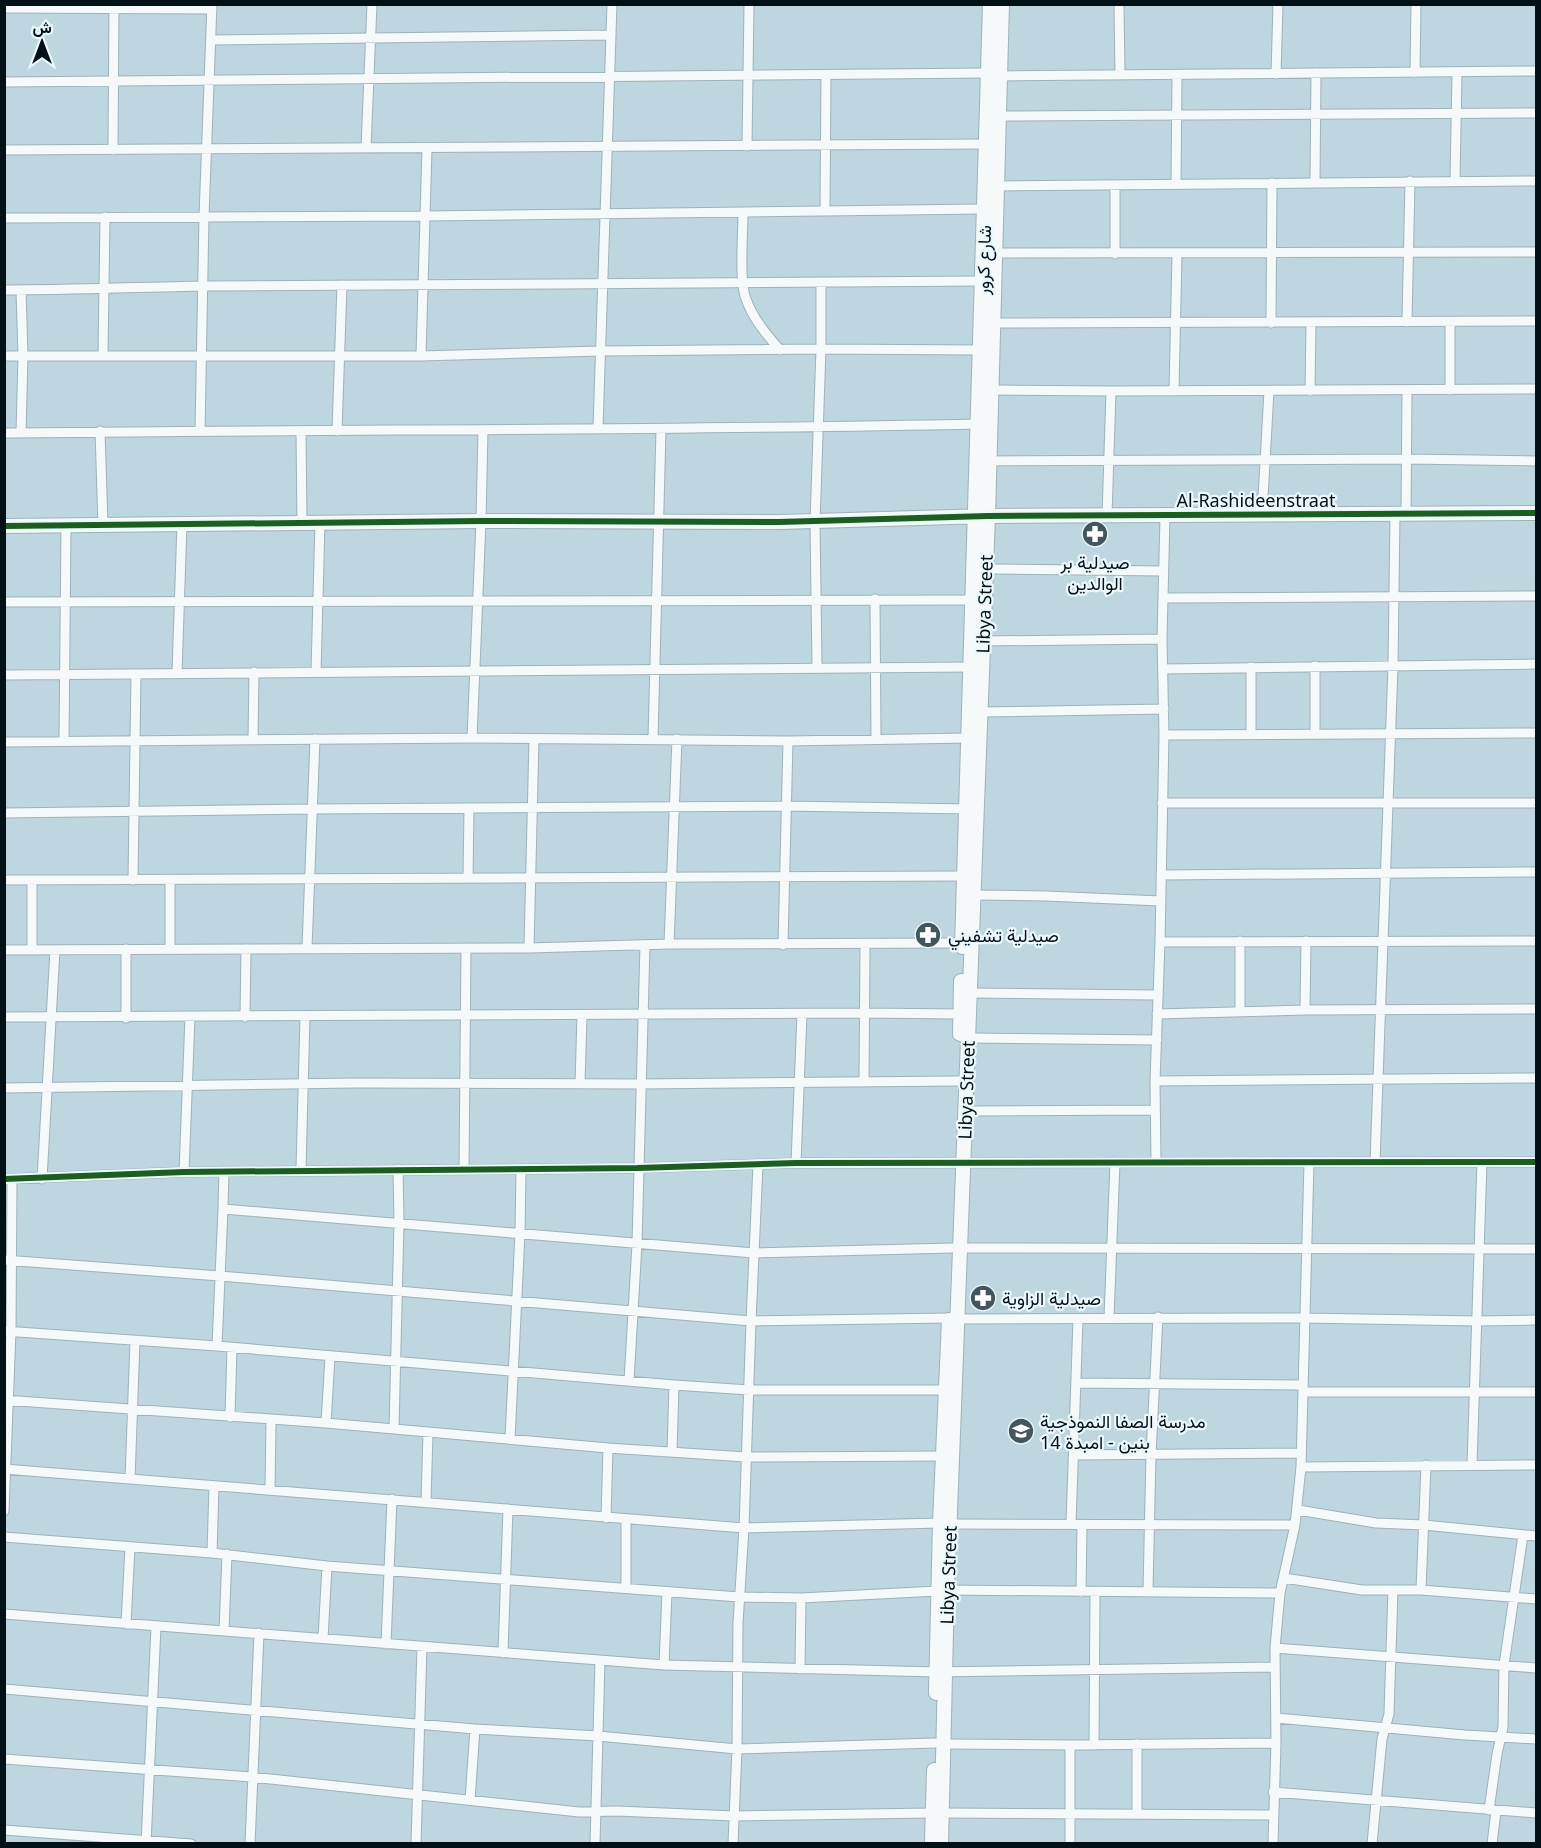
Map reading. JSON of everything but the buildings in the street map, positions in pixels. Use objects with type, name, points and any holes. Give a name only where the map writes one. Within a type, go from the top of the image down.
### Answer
[{"type":"main road","name":"شارع كرور","points":[[982,516],[983,461],[991,390],[999,116],[990,4]]},
{"type":"main road","name":"شارع كرور","points":[[983,461],[978,424],[984,209],[987,144],[1002,4]]},
{"type":"main road","name":"Al-Rashideenstraat","points":[[4,526],[481,521],[815,522],[982,516],[1536,513]]},
{"type":"main road","name":"Libya Street","points":[[959,1163],[966,1111],[974,896],[973,760],[980,712],[985,569],[982,516]]},
{"type":"main road","name":"Libya Street","points":[[973,760],[969,738],[972,600],[982,516]]},
{"type":"main road","name":"Libya Street","points":[[941,1844],[938,1813],[941,1672],[947,1448],[957,1248],[958,1081],[964,876],[972,809]]},
{"type":"main road","name":"Libya Street","points":[[947,1448],[946,1390],[954,1318]]},
{"type":"main road","name":"Libya Street","points":[[932,1844],[938,1813]]},
{"type":"street","points":[[366,148],[372,4]]},
{"type":"street","points":[[598,429],[612,4]]},
{"type":"street","points":[[747,146],[749,4]]},
{"type":"street","points":[[1119,4],[1120,74]]},
{"type":"street","points":[[1276,74],[1278,4]]},
{"type":"street","points":[[1415,73],[1416,4]]},
{"type":"street","points":[[4,8],[36,6],[211,7],[200,431]]},
{"type":"street","points":[[113,150],[114,7]]},
{"type":"street","points":[[211,40],[611,35]]},
{"type":"street","points":[[4,82],[1536,71]]},
{"type":"street","points":[[1455,181],[1457,72]]},
{"type":"street","points":[[1315,182],[1316,73]]},
{"type":"street","points":[[825,211],[826,75]]},
{"type":"street","points":[[1176,184],[1177,75]]},
{"type":"street","points":[[999,116],[1536,113]]},
{"type":"street","points":[[4,150],[987,144]]},
{"type":"street","points":[[421,356],[428,148]]},
{"type":"street","points":[[1407,322],[1410,181]]},
{"type":"street","points":[[996,186],[1536,181]]},
{"type":"street","points":[[1271,323],[1272,183]]},
{"type":"street","points":[[1115,185],[1115,254]]},
{"type":"street","points":[[4,218],[426,216],[984,209]]},
{"type":"street","points":[[742,213],[745,298],[763,331],[780,350]]},
{"type":"street","points":[[103,356],[105,217]]},
{"type":"street","points":[[995,253],[1536,252]]},
{"type":"street","points":[[1174,391],[1177,254]]},
{"type":"street","points":[[4,290],[104,290],[203,286],[821,284],[983,281]]},
{"type":"street","points":[[817,667],[815,522],[821,284]]},
{"type":"street","points":[[338,431],[342,285]]},
{"type":"street","points":[[21,290],[23,356],[21,433]]},
{"type":"street","points":[[992,323],[1536,321]]},
{"type":"street","points":[[1310,391],[1311,322]]},
{"type":"street","points":[[1450,322],[1450,390]]},
{"type":"street","points":[[4,356],[421,356],[601,351],[980,350]]},
{"type":"street","points":[[991,390],[1536,389]]},
{"type":"street","points":[[1375,1162],[1394,598],[1400,514],[1407,459],[1407,390]]},
{"type":"street","points":[[1107,516],[1111,391]]},
{"type":"street","points":[[1263,515],[1269,391]]},
{"type":"street","points":[[4,433],[818,428],[978,424]]},
{"type":"street","points":[[653,739],[661,429]]},
{"type":"street","points":[[472,738],[483,430]]},
{"type":"street","points":[[100,431],[103,525]]},
{"type":"street","points":[[301,431],[302,523]]},
{"type":"street","points":[[983,461],[1407,459],[1536,461]]},
{"type":"street","points":[[1156,1161],[1155,1081],[1164,735],[1162,639],[1164,516]]},
{"type":"street","points":[[316,670],[320,523]]},
{"type":"street","points":[[177,673],[182,524]]},
{"type":"street","points":[[64,741],[66,526]]},
{"type":"street","points":[[985,569],[1164,571]]},
{"type":"street","points":[[1164,598],[1536,596]]},
{"type":"street","points":[[875,599],[876,739]]},
{"type":"street","points":[[4,602],[972,600]]},
{"type":"street","points":[[982,641],[1162,639]]},
{"type":"street","points":[[1163,669],[1536,664]]},
{"type":"street","points":[[1315,666],[1315,735]]},
{"type":"street","points":[[4,675],[316,670],[971,667]]},
{"type":"street","points":[[1251,668],[1251,735]]},
{"type":"street","points":[[253,740],[254,672]]},
{"type":"street","points":[[133,880],[136,674]]},
{"type":"street","points":[[980,712],[1164,709]]},
{"type":"street","points":[[1164,735],[1536,733]]},
{"type":"street","points":[[4,742],[472,738],[788,741],[969,738]]},
{"type":"street","points":[[307,948],[315,739]]},
{"type":"street","points":[[529,948],[534,739]]},
{"type":"street","points":[[669,944],[677,739]]},
{"type":"street","points":[[783,945],[788,741]]},
{"type":"street","points":[[1162,803],[1536,803]]},
{"type":"street","points":[[4,813],[533,807],[785,806],[972,809]]},
{"type":"street","points":[[468,877],[469,808]]},
{"type":"street","points":[[1161,875],[1536,872]]},
{"type":"street","points":[[4,880],[964,876]]},
{"type":"street","points":[[170,880],[170,948]]},
{"type":"street","points":[[32,881],[32,950]]},
{"type":"street","points":[[974,896],[1046,896],[1160,901]]},
{"type":"street","points":[[1240,941],[1240,1011]]},
{"type":"street","points":[[1305,1010],[1306,941]]},
{"type":"street","points":[[1160,942],[1536,941]]},
{"type":"street","points":[[4,950],[529,948],[669,944],[962,943]]},
{"type":"street","points":[[628,1381],[637,1244],[645,945]]},
{"type":"street","points":[[864,1082],[865,945]]},
{"type":"street","points":[[464,1170],[466,948]]},
{"type":"street","points":[[126,949],[126,1018]]},
{"type":"street","points":[[244,1017],[246,949]]},
{"type":"street","points":[[42,1179],[55,950]]},
{"type":"street","points":[[970,993],[1157,995]]},
{"type":"street","points":[[1157,1014],[1305,1010],[1536,1009]]},
{"type":"street","points":[[796,1163],[802,1014]]},
{"type":"street","points":[[4,1017],[960,1014]]},
{"type":"street","points":[[580,1084],[582,1015]]},
{"type":"street","points":[[301,1169],[305,1016]]},
{"type":"street","points":[[184,1172],[190,1017]]},
{"type":"street","points":[[968,1038],[1156,1040]]},
{"type":"street","points":[[1155,1081],[1536,1078]]},
{"type":"street","points":[[4,1088],[303,1084],[958,1081]]},
{"type":"street","points":[[966,1111],[1155,1110]]},
{"type":"street","points":[[1109,1318],[1115,1162]]},
{"type":"street","points":[[1273,1844],[1276,1743],[1275,1648],[1280,1593],[1296,1525],[1301,1467],[1308,1162]]},
{"type":"street","points":[[1472,1464],[1482,1162]]},
{"type":"street","points":[[4,1511],[9,1260],[8,1179],[301,1169],[638,1168],[796,1163],[1536,1162]]},
{"type":"street","points":[[733,1844],[739,1597],[744,1528],[758,1165]]},
{"type":"street","points":[[394,1429],[397,1361],[398,1169]]},
{"type":"street","points":[[510,1439],[518,1302],[521,1169]]},
{"type":"street","points":[[217,1346],[224,1171]]},
{"type":"street","points":[[223,1209],[754,1253],[957,1248],[1536,1249]]},
{"type":"street","points":[[9,1260],[751,1322],[1158,1317],[1536,1320]]},
{"type":"street","points":[[1148,1590],[1151,1454],[1158,1317]]},
{"type":"street","points":[[1071,1524],[1078,1319]]},
{"type":"street","points":[[8,1331],[749,1390],[946,1390]]},
{"type":"street","points":[[130,1479],[135,1341]]},
{"type":"street","points":[[230,1417],[232,1348]]},
{"type":"street","points":[[326,1423],[330,1357]]},
{"type":"street","points":[[1077,1383],[1473,1393],[1536,1392]]},
{"type":"street","points":[[672,1452],[674,1385]]},
{"type":"street","points":[[7,1400],[746,1457],[947,1448]]},
{"type":"street","points":[[270,1490],[271,1420]]},
{"type":"street","points":[[426,1501],[428,1433]]},
{"type":"street","points":[[606,1518],[608,1448]]},
{"type":"street","points":[[1075,1455],[1301,1453]]},
{"type":"street","points":[[1420,1590],[1426,1465]]},
{"type":"street","points":[[1301,1467],[1536,1465]]},
{"type":"street","points":[[5,1469],[744,1528],[945,1524],[1296,1525]]},
{"type":"street","points":[[212,1553],[214,1486]]},
{"type":"street","points":[[386,1644],[392,1499]]},
{"type":"street","points":[[503,1653],[508,1509]]},
{"type":"street","points":[[1298,1510],[1376,1523],[1424,1525],[1536,1536]]},
{"type":"street","points":[[626,1520],[626,1588]]},
{"type":"street","points":[[1081,1592],[1082,1525]]},
{"type":"street","points":[[1492,1844],[1492,1810],[1497,1754],[1503,1720],[1504,1665],[1523,1535]]},
{"type":"street","points":[[4,1537],[227,1554],[327,1566],[739,1597],[801,1598],[943,1590],[1095,1592],[1148,1590],[1280,1593]]},
{"type":"street","points":[[126,1624],[130,1547]]},
{"type":"street","points":[[224,1630],[227,1554]]},
{"type":"street","points":[[323,1638],[327,1566]]},
{"type":"street","points":[[1284,1578],[1362,1590],[1420,1590],[1536,1599]]},
{"type":"street","points":[[1372,1844],[1382,1739],[1389,1714],[1393,1590]]},
{"type":"street","points":[[664,1665],[668,1592]]},
{"type":"street","points":[[1094,1745],[1095,1592]]},
{"type":"street","points":[[800,1669],[801,1598]]},
{"type":"street","points":[[4,1614],[664,1665],[941,1672],[1275,1667]]},
{"type":"street","points":[[146,1842],[156,1627]]},
{"type":"street","points":[[250,1844],[259,1633]]},
{"type":"street","points":[[416,1844],[422,1647]]},
{"type":"street","points":[[1275,1648],[1536,1668]]},
{"type":"street","points":[[596,1844],[600,1661]]},
{"type":"street","points":[[4,1689],[737,1749],[940,1743],[1070,1745],[1276,1743]]},
{"type":"street","points":[[1276,1718],[1536,1739]]},
{"type":"street","points":[[470,1800],[475,1729]]},
{"type":"street","points":[[1137,1744],[1137,1813]]},
{"type":"street","points":[[1070,1745],[1070,1844]]},
{"type":"street","points":[[4,1759],[252,1777],[596,1812],[734,1816],[938,1813],[1273,1815]]},
{"type":"street","points":[[1274,1792],[1375,1802],[1536,1813]]},
{"type":"street","points":[[4,1830],[191,1844]]},
{"type":"cycle path","points":[[4,526],[481,521],[779,522],[988,516],[1536,513]]},
{"type":"cycle path","points":[[4,1179],[184,1172],[638,1168],[796,1163],[1536,1162]]},
{"type":"place","name":"صيدلية بر الوالدين","points":[[1095,534]]},
{"type":"place","name":"صيدلية تشفيني","points":[[928,935]]},
{"type":"place","name":"صيدلية الزاوية","points":[[983,1298]]},
{"type":"place","name":"مدرسة الصفا النموذجية بنين - امبدة 14","points":[[1021,1431]]}]
